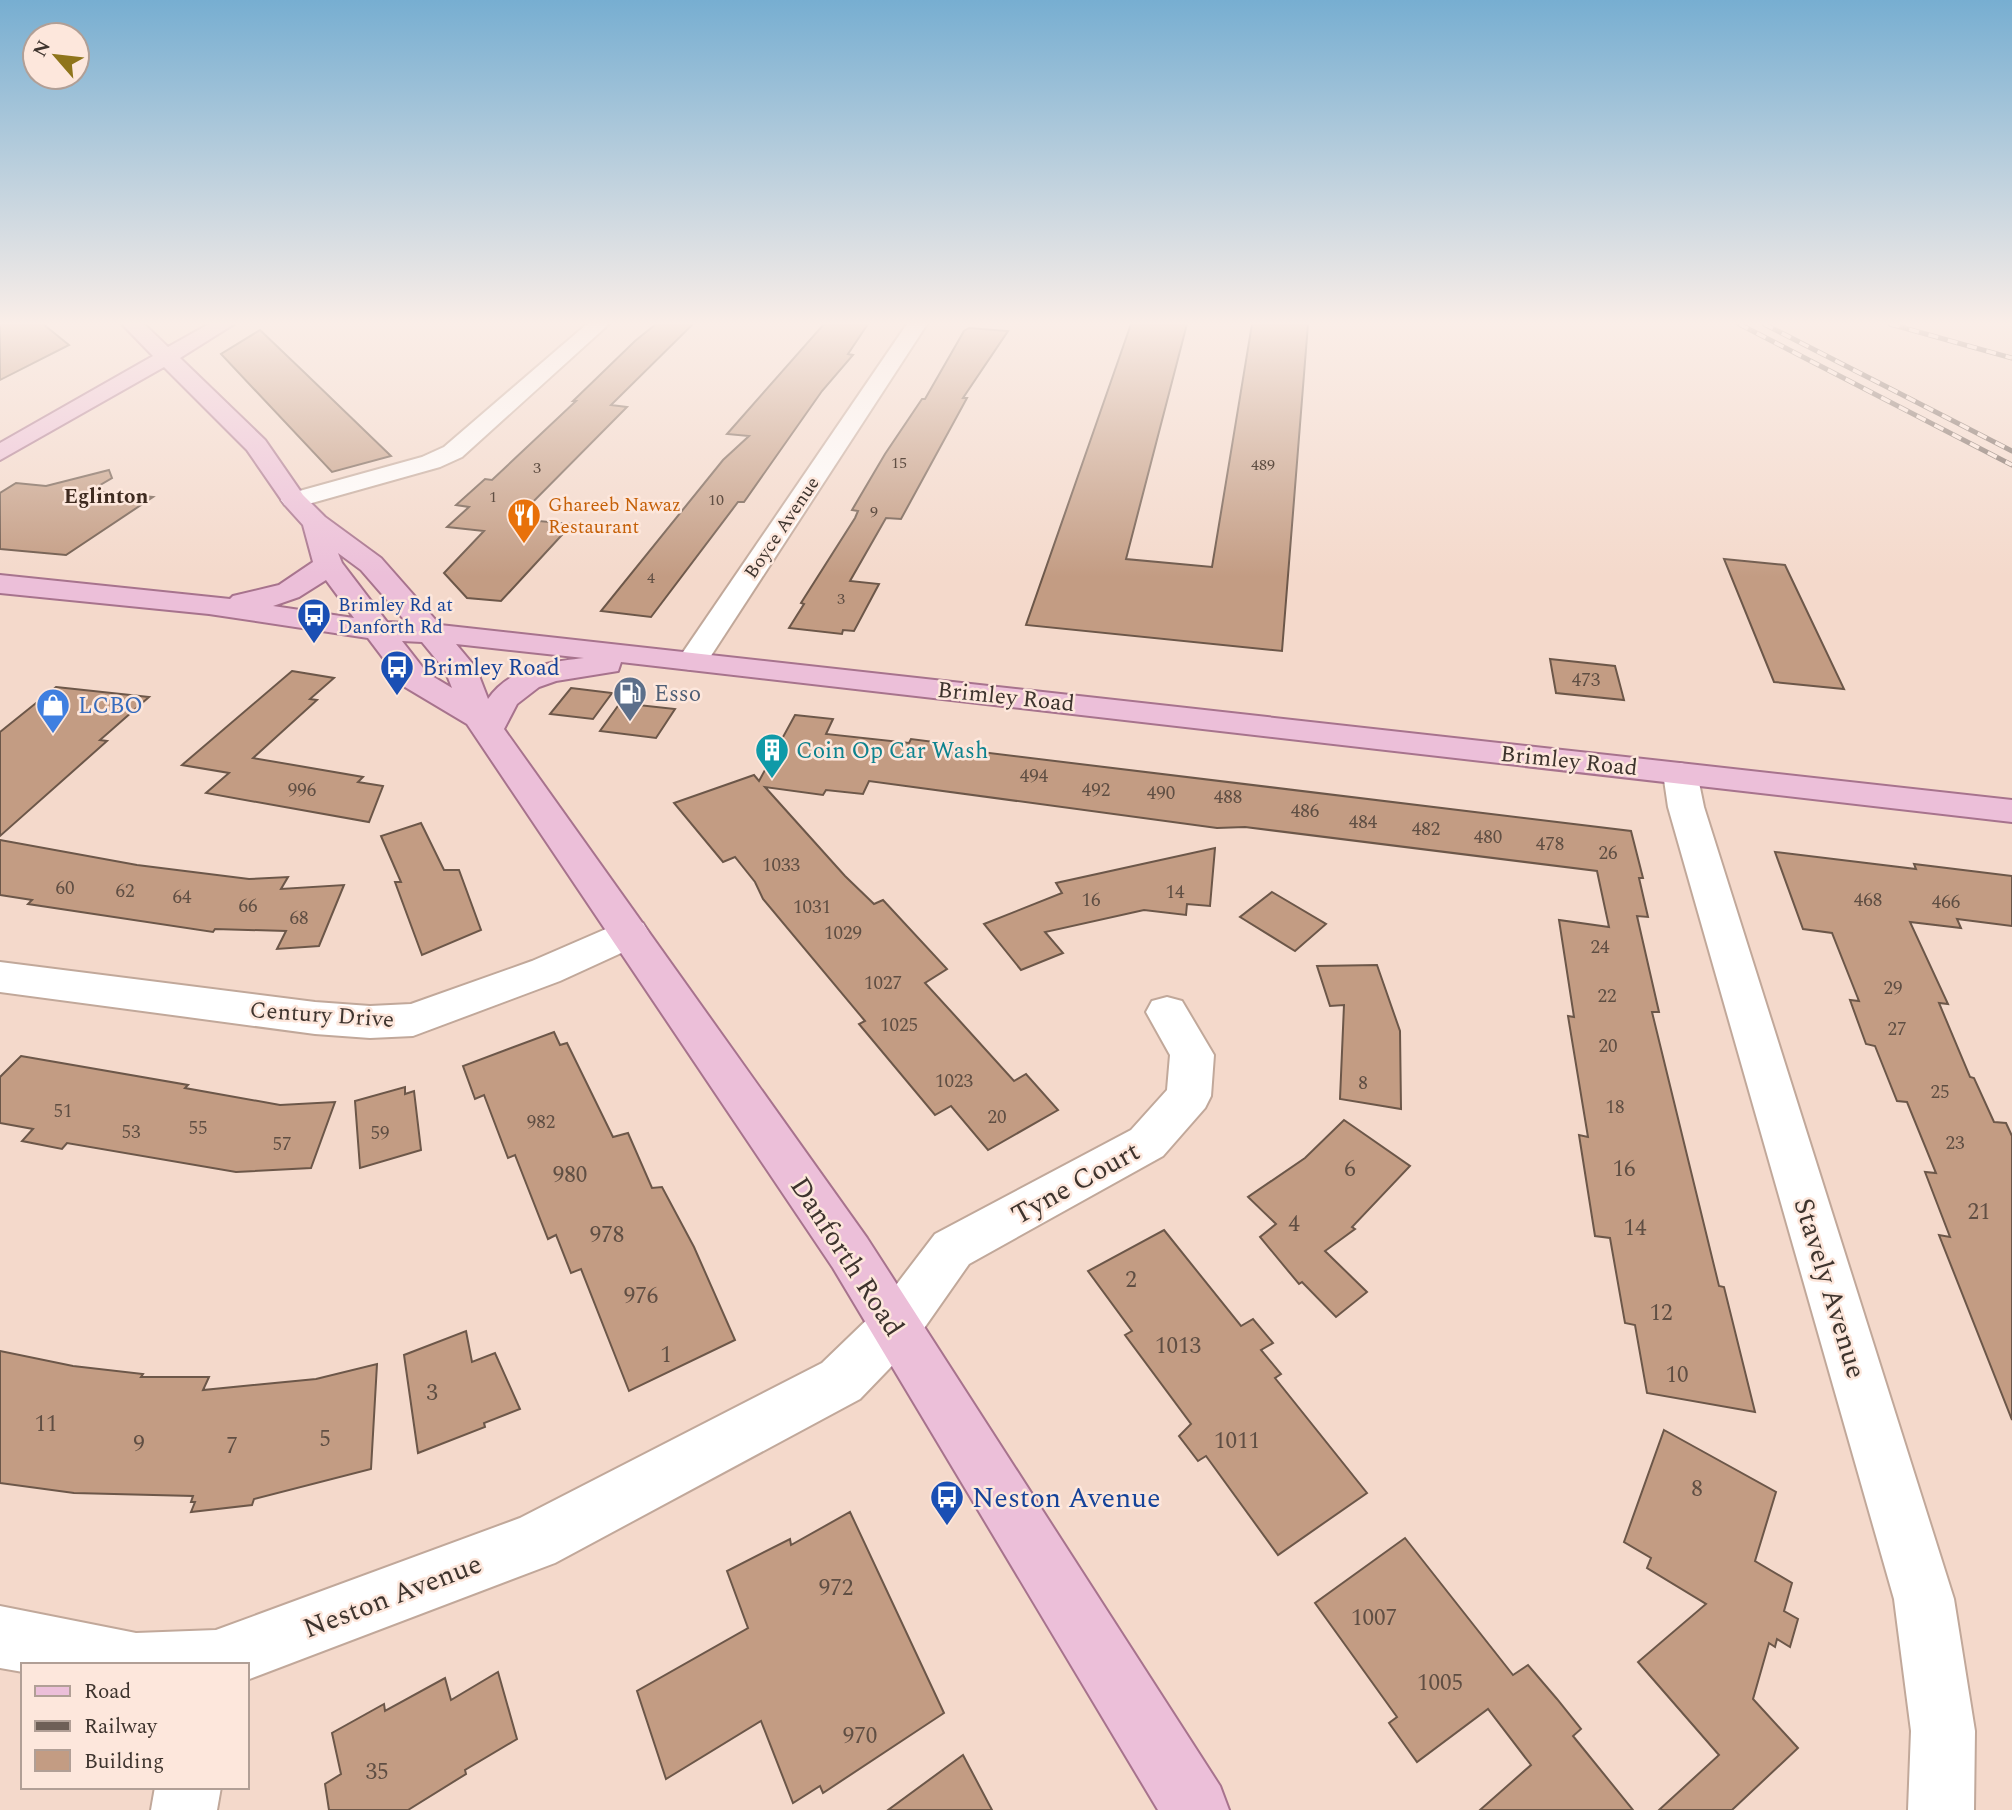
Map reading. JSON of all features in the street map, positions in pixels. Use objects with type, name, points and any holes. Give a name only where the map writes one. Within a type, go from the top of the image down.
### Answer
[{"type":"main road","points":[[0,427],[39,408]]},
{"type":"main road","points":[[0,453],[78,408]]},
{"type":"main road","name":"Danforth Road","points":[[219,408],[256,445],[294,500],[316,523],[371,564],[460,668],[484,723],[850,1253],[1196,1810]]},
{"type":"main road","name":"Danforth Road","points":[[316,523],[327,564],[416,680],[484,723]]},
{"type":"main road","points":[[209,605],[263,600],[299,588],[327,564]]},
{"type":"main road","name":"Brimley Road","points":[[0,584],[209,605],[377,629],[676,659],[2012,811]]},
{"type":"main road","points":[[484,723],[506,695],[527,680],[556,672],[676,659]]},
{"type":"street","points":[[294,500],[431,462],[453,452],[503,408]]},
{"type":"street","name":"Boyce Avenue","points":[[676,659],[856,408]]},
{"type":"street","name":"Stavely Avenue","points":[[1679,773],[1686,807],[1924,1599],[1937,1675],[1946,1774],[1941,1810]]},
{"type":"street","name":"Century Drive","points":[[0,977],[315,1018],[370,1022],[413,1020],[546,971],[629,933]]},
{"type":"street","name":"Tyne Court","points":[[894,1327],[951,1249],[1147,1143],[1189,1096],[1192,1055],[1167,1012]]},
{"type":"street","name":"Neston Avenue","points":[[215,1663],[534,1542],[841,1381],[894,1327]]},
{"type":"street","name":"Neston Avenue","points":[[0,1637],[131,1663]]},
{"type":"street","points":[[184,1810],[188,1789]]},
{"type":"building","points":[[272,408],[342,408],[391,456],[332,472]]},
{"type":"building","points":[[568,408],[626,408],[516,519],[572,524],[501,601],[467,598],[444,573],[484,531],[447,527],[469,507],[456,505],[485,479],[492,480]]},
{"type":"building","points":[[750,408],[810,408],[744,502],[738,502],[651,617],[601,611],[723,460],[749,436],[727,434]]},
{"type":"building","points":[[916,408],[961,408],[901,519],[886,518],[850,581],[879,584],[854,631],[843,630],[842,634],[789,628],[804,604],[801,603],[855,518],[858,511],[852,510]]},
{"type":"building","points":[[1102,408],[1165,408],[1126,559],[1212,567],[1238,408],[1301,408],[1282,651],[1026,625]]},
{"type":"building","points":[[109,470],[112,478],[90,491],[153,497],[66,555],[0,549],[0,493],[16,483],[46,486]]},
{"type":"building","points":[[1724,559],[1785,565],[1844,689],[1774,682]]},
{"type":"building","points":[[1550,659],[1615,666],[1624,700],[1556,693]]},
{"type":"building","points":[[292,671],[334,678],[310,699],[317,700],[253,758],[363,777],[358,782],[383,786],[369,822],[206,793],[229,773],[182,765]]},
{"type":"building","name":"LCBO","points":[[56,687],[149,697],[100,740],[107,741],[0,836],[0,732]]},
{"type":"building","points":[[571,688],[612,693],[593,719],[550,714]]},
{"type":"building","points":[[620,703],[675,709],[656,738],[600,731]]},
{"type":"building","points":[[795,715],[833,719],[826,734],[909,743],[911,739],[950,744],[948,748],[1631,831],[1643,878],[1639,878],[1648,917],[1637,916],[1659,1012],[1652,1012],[1719,1286],[1724,1287],[1755,1412],[1647,1393],[1635,1325],[1625,1323],[1610,1238],[1595,1236],[1579,1135],[1588,1137],[1568,1016],[1574,1017],[1559,920],[1609,927],[1597,871],[1245,827],[1217,828],[869,781],[863,794],[826,790],[823,795],[765,787],[845,876],[874,904],[883,900],[947,969],[925,983],[1014,1081],[1026,1074],[1058,1110],[988,1150],[951,1106],[935,1115],[859,1024],[865,1021],[763,899],[755,882],[735,857],[723,862],[674,803],[754,775],[759,781]]},
{"type":"building","points":[[421,823],[444,870],[459,870],[481,930],[422,955],[395,882],[401,882],[381,836]]},
{"type":"building","points":[[0,840],[137,865],[249,879],[288,877],[281,889],[344,885],[319,946],[277,949],[286,931],[215,929],[213,932],[28,904],[32,900],[0,895]]},
{"type":"building","points":[[1215,848],[1210,906],[1187,904],[1186,915],[1144,910],[1045,932],[1063,953],[1021,970],[984,924],[1062,893],[1056,883]]},
{"type":"building","points":[[1775,852],[1916,869],[1914,864],[2012,876],[2012,926],[1957,919],[1961,928],[1910,922],[1948,1004],[1939,1003],[1970,1077],[1974,1078],[1994,1122],[2006,1123],[2012,1136],[2012,1420],[1939,1235],[1950,1237],[1925,1172],[1936,1173],[1907,1102],[1897,1101],[1875,1046],[1866,1044],[1850,1000],[1859,1001],[1832,933],[1803,929]]},
{"type":"building","points":[[1272,892],[1326,924],[1295,951],[1240,917]]},
{"type":"building","points":[[1377,965],[1400,1031],[1401,1109],[1340,1099],[1344,1005],[1330,1006],[1317,966]]},
{"type":"building","points":[[554,1032],[560,1045],[567,1043],[613,1137],[628,1133],[652,1188],[662,1187],[694,1247],[735,1340],[629,1391],[581,1269],[571,1273],[556,1235],[548,1239],[515,1155],[508,1158],[484,1095],[475,1099],[463,1066]]},
{"type":"building","points":[[21,1056],[188,1085],[185,1088],[280,1105],[335,1102],[311,1168],[236,1172],[67,1143],[62,1149],[22,1141],[33,1129],[0,1123],[0,1077]]},
{"type":"building","points":[[405,1087],[405,1094],[414,1091],[421,1150],[360,1168],[355,1101]]},
{"type":"building","points":[[1344,1120],[1410,1166],[1352,1227],[1355,1229],[1325,1251],[1367,1292],[1336,1317],[1302,1282],[1299,1284],[1260,1237],[1276,1224],[1248,1197],[1305,1158]]},
{"type":"building","points":[[1164,1230],[1241,1326],[1253,1319],[1273,1343],[1261,1350],[1281,1374],[1275,1378],[1367,1493],[1278,1555],[1206,1456],[1198,1461],[1179,1436],[1191,1424],[1125,1335],[1132,1331],[1088,1271]]},
{"type":"building","points":[[466,1331],[472,1362],[495,1353],[520,1409],[484,1423],[485,1427],[418,1453],[404,1355]]},
{"type":"building","points":[[0,1351],[73,1366],[143,1374],[141,1377],[209,1377],[203,1390],[316,1379],[377,1364],[371,1469],[254,1499],[252,1505],[191,1512],[195,1502],[191,1502],[193,1496],[74,1493],[0,1483]]},
{"type":"building","points":[[1664,1430],[1776,1492],[1755,1561],[1792,1583],[1784,1611],[1798,1619],[1790,1647],[1777,1639],[1775,1647],[1769,1643],[1753,1699],[1798,1748],[1732,1810],[1659,1810],[1719,1755],[1638,1662],[1706,1604],[1647,1568],[1651,1558],[1624,1542]]},
{"type":"building","points":[[850,1512],[944,1713],[823,1793],[820,1786],[793,1803],[761,1721],[666,1779],[637,1691],[748,1628],[727,1571],[790,1539],[791,1545]]},
{"type":"building","points":[[1405,1538],[1513,1675],[1528,1665],[1557,1699],[1581,1729],[1573,1736],[1633,1810],[1480,1810],[1531,1765],[1488,1709],[1417,1762],[1389,1723],[1397,1717],[1315,1603]]},
{"type":"building","points":[[498,1672],[517,1739],[465,1770],[466,1774],[408,1810],[329,1810],[325,1784],[341,1774],[332,1733],[384,1704],[385,1711],[445,1678],[451,1700]]},
{"type":"building","points":[[963,1755],[992,1810],[888,1810]]},
{"type":"railway","points":[[1903,408],[2012,465]]},
{"type":"railway","points":[[1929,408],[2012,451]]},
{"type":"place","name":"Ghareeb Nawaz Restaurant","points":[[524,545]]},
{"type":"place","name":"Brimley Rd at Danforth Rd","points":[[314,645]]},
{"type":"place","name":"Brimley Road","points":[[397,697]]},
{"type":"place","name":"Esso","points":[[630,723]]},
{"type":"place","name":"LCBO","points":[[53,735]]},
{"type":"place","name":"Coin Op Car Wash","points":[[772,780]]},
{"type":"place","name":"Neston Avenue","points":[[947,1527]]},
{"type":"district","name":"Eglinton","points":[[106,496]]}]
